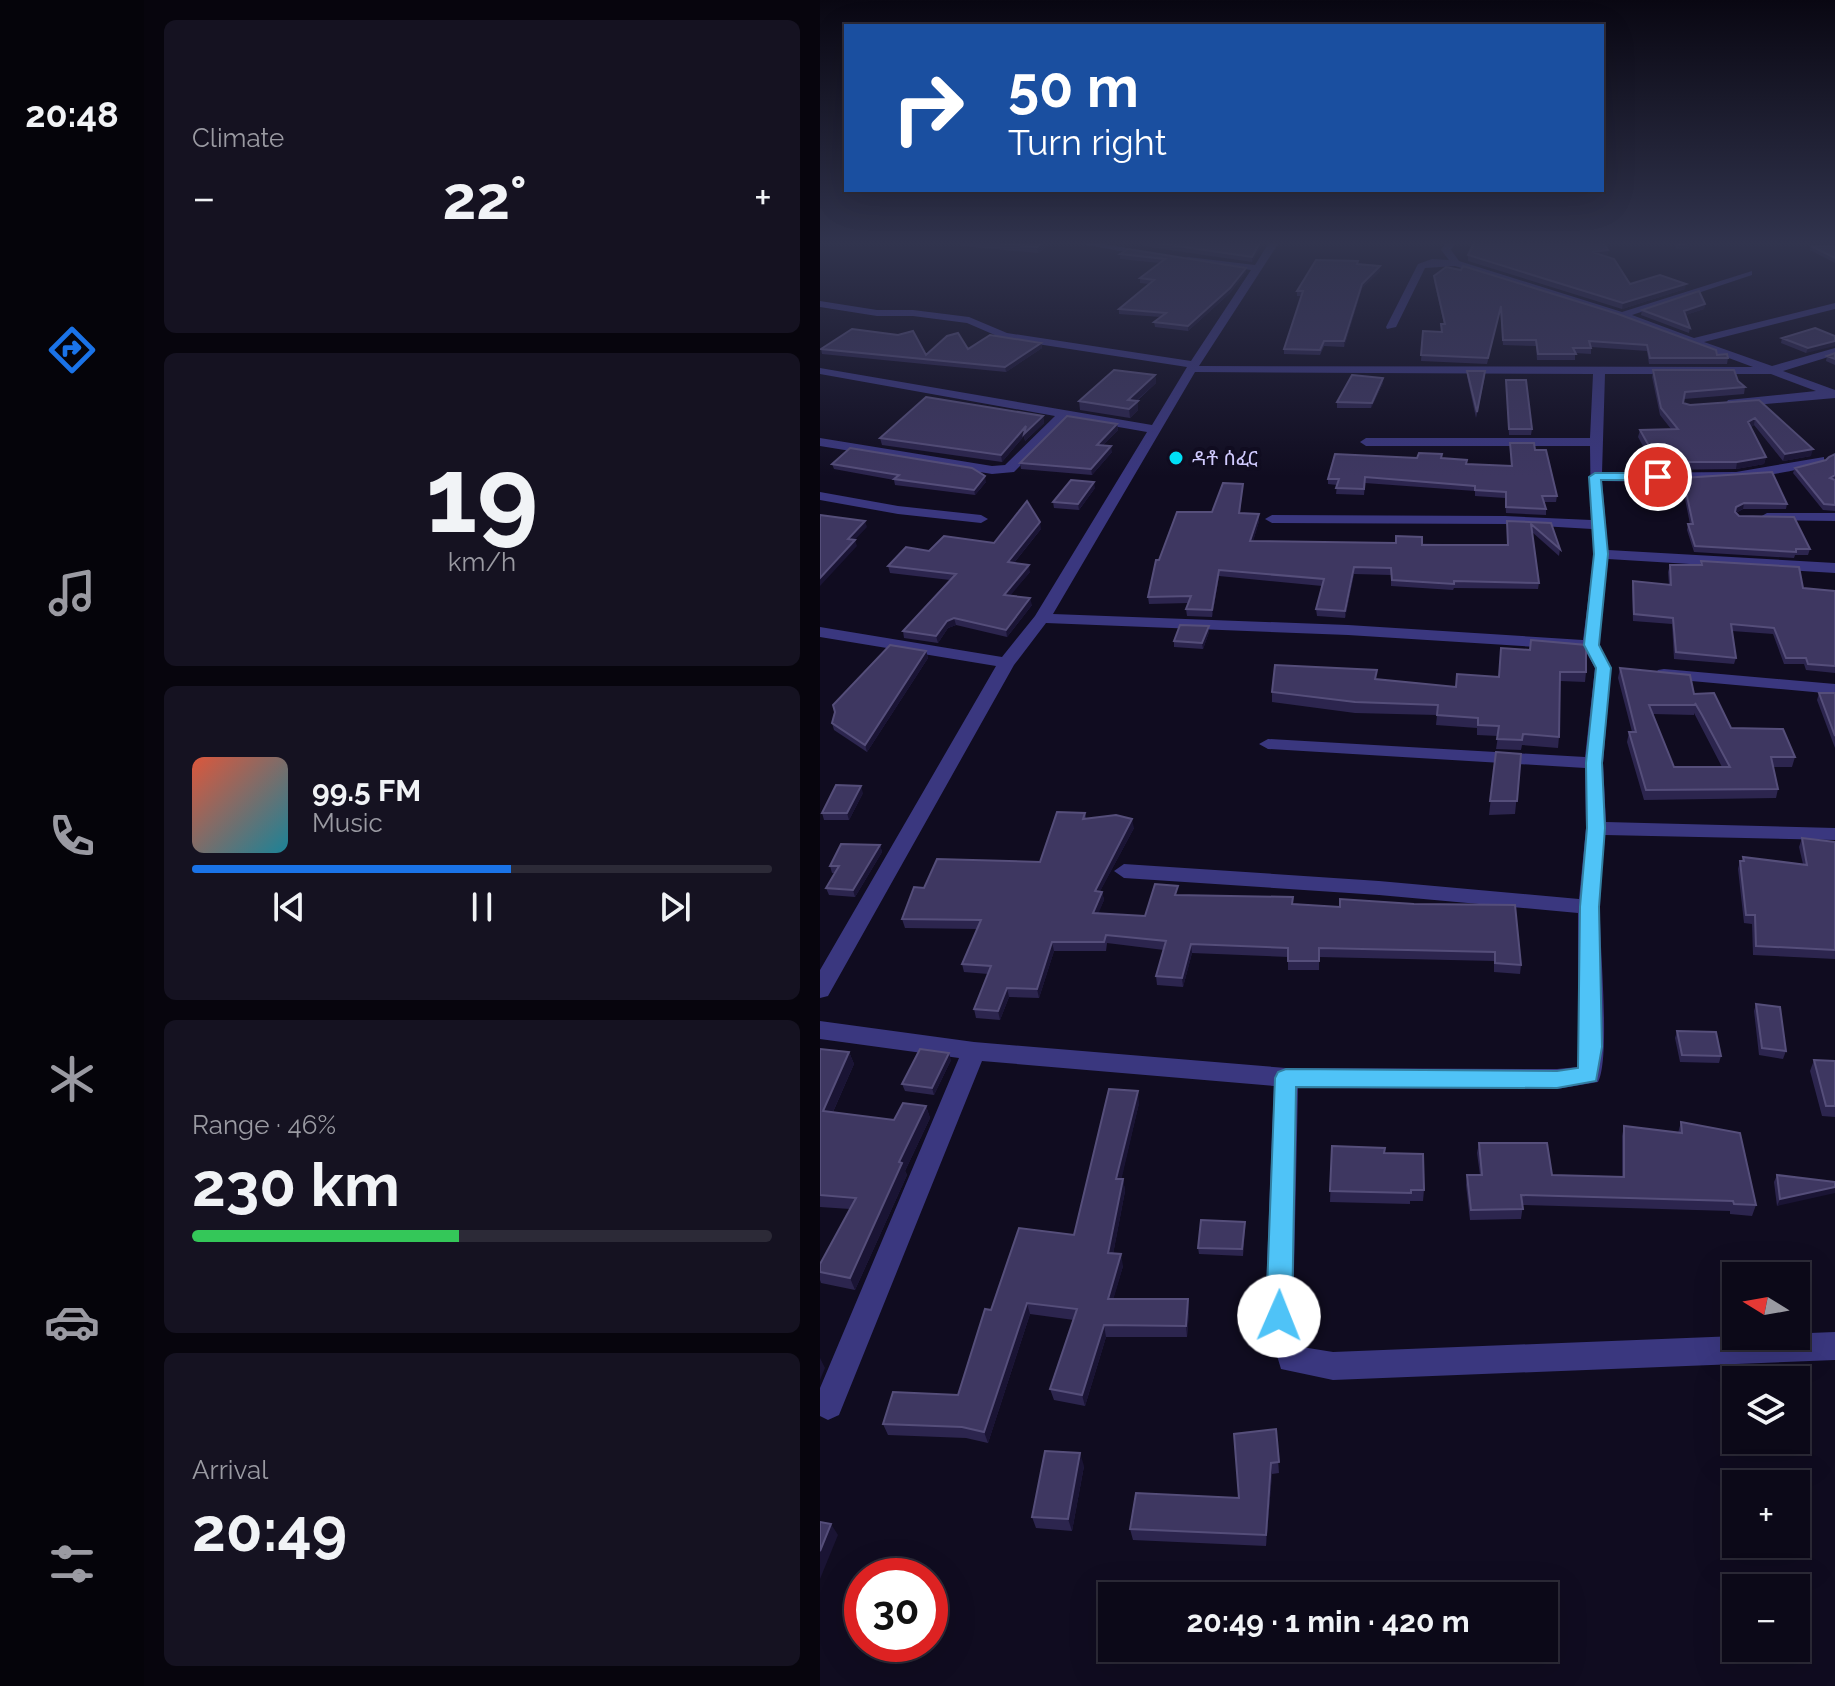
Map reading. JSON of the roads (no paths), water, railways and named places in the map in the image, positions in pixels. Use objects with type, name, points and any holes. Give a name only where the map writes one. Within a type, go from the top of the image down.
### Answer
[{"type":"street","points":[[966,320],[1004,336],[1193,367],[1769,371],[1835,351]]},
{"type":"street","points":[[820,990],[831,952],[1006,663],[1042,618],[1224,320]]},
{"type":"street","points":[[1391,327],[1395,320]]},
{"type":"street","points":[[1635,320],[1834,394]]},
{"type":"street","points":[[1694,341],[1780,320]]},
{"type":"street","points":[[820,371],[1157,430]]},
{"type":"street","points":[[820,1030],[974,1051],[1286,1078],[1557,1079],[1589,1075],[1589,907],[1596,828],[1594,763],[1611,669],[1591,645],[1601,554],[1595,477],[1599,372]]},
{"type":"street","points":[[1714,404],[1834,394]]},
{"type":"street","points":[[820,442],[992,470],[1009,469],[1064,414]]},
{"type":"street","points":[[1366,442],[1595,442]]},
{"type":"street","points":[[1595,477],[1743,477],[1795,469],[1819,460]]},
{"type":"street","points":[[820,496],[898,510],[981,519]]},
{"type":"street","points":[[1758,516],[1835,517]]},
{"type":"street","points":[[1272,519],[1505,520],[1597,525]]},
{"type":"street","points":[[1601,554],[1835,568]]},
{"type":"street","points":[[1042,618],[1348,630],[1591,645]]},
{"type":"street","points":[[820,632],[1006,663]]},
{"type":"street","points":[[1648,672],[1835,689]]},
{"type":"street","points":[[1268,744],[1594,763]]},
{"type":"street","points":[[1596,828],[1835,834]]},
{"type":"street","points":[[1124,871],[1379,888],[1589,907]]},
{"type":"street","points":[[828,1405],[974,1051]]},
{"type":"street","points":[[1286,1078],[1279,1316],[1291,1359],[1333,1366],[1835,1346]]},
{"type":"place","name":"ዳቶ ሰፈር","points":[[1176,458]]}]
